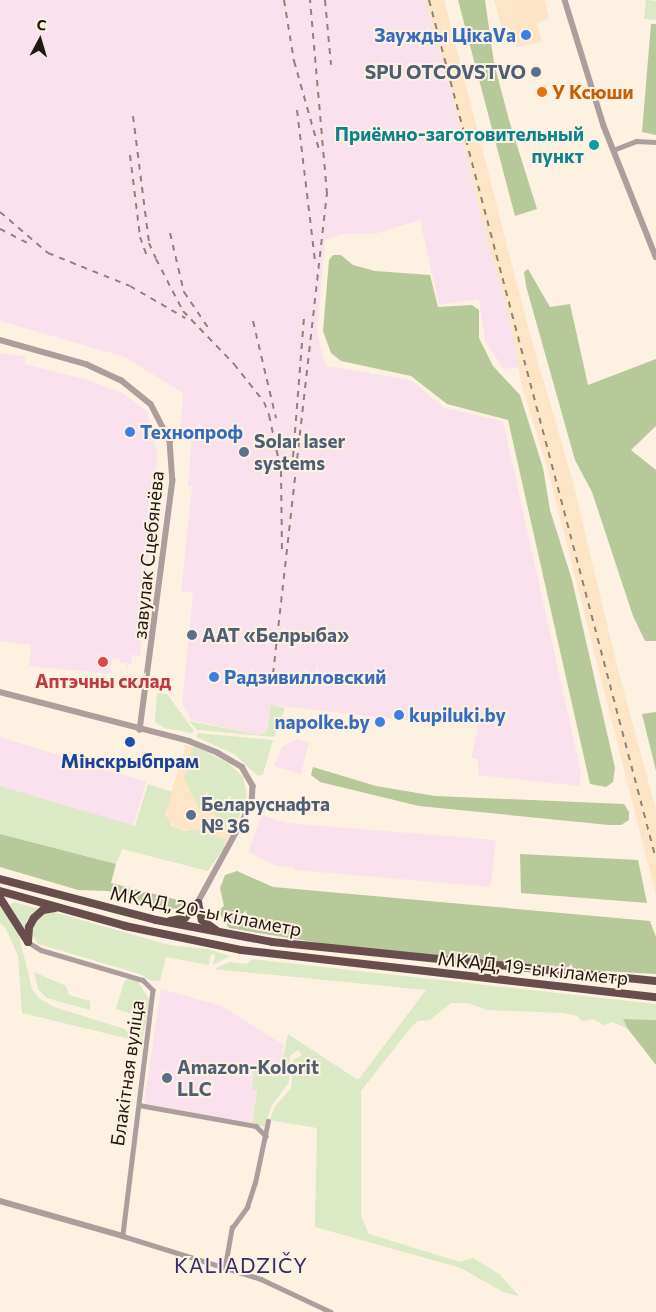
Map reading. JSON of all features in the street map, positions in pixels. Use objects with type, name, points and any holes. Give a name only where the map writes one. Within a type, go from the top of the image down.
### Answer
[{"type":"highway","name":"МКАД, 20-ы кіламетр","points":[[0,879],[156,920],[223,934],[408,958]]},
{"type":"highway","name":"МКАД, 20-ы кіламетр","points":[[0,891],[150,932],[241,950],[406,971]]},
{"type":"highway","points":[[0,898],[28,942]]},
{"type":"highway","points":[[156,920],[181,919],[198,903]]},
{"type":"highway","points":[[198,903],[202,920],[223,934]]},
{"type":"highway","points":[[28,942],[29,927],[34,918],[43,910],[61,908]]},
{"type":"highway","name":"МКАД, 19-ы кіламетр","points":[[408,958],[656,981]]},
{"type":"highway","name":"МКАД, 19-ы кіламетр","points":[[406,971],[656,997]]},
{"type":"street","points":[[565,0],[613,150],[656,255]]},
{"type":"street","points":[[613,150],[636,141],[656,142]]},
{"type":"street","name":"завулак Сцебянёва","points":[[0,340],[86,364],[121,380],[151,404],[170,441],[173,480],[140,730]]},
{"type":"street","points":[[0,692],[140,730],[189,741],[218,753],[242,767],[253,786],[254,797],[245,821],[198,903]]},
{"type":"street","name":"Блакітная вуліца","points":[[28,942],[41,950],[143,980],[153,990],[123,1236]]},
{"type":"street","points":[[139,1105],[256,1126],[266,1137]]},
{"type":"street","points":[[225,1266],[232,1228],[247,1208],[266,1137],[268,1121]]},
{"type":"street","points":[[0,1201],[225,1266],[331,1312]]},
{"type":"shaded area","points":[[0,0],[425,0],[453,97],[480,214],[510,321],[519,367],[504,369],[485,341],[479,299],[439,305],[420,220],[374,234],[344,234],[325,240],[317,333],[326,366],[411,380],[444,408],[503,421],[581,772],[579,786],[478,775],[478,759],[471,758],[479,722],[448,716],[431,715],[430,723],[271,705],[267,732],[258,735],[191,720],[182,702],[193,593],[181,591],[192,487],[188,486],[192,435],[180,434],[183,393],[125,357],[0,321]]},
{"type":"shaded area","points":[[425,0],[444,0],[529,331],[573,482],[616,662],[656,810],[656,895],[549,474],[521,382],[510,321],[480,214],[453,97]]},
{"type":"shaded area","points":[[494,0],[545,0],[549,18],[537,23],[542,42],[516,47],[511,29],[501,25]]},
{"type":"shaded area","points":[[0,353],[25,356],[25,364],[91,381],[123,393],[147,412],[157,451],[155,520],[150,533],[140,656],[131,655],[132,664],[129,664],[128,669],[126,663],[120,663],[120,659],[112,658],[110,674],[29,666],[31,645],[0,641]]},
{"type":"shaded area","points":[[0,737],[146,782],[133,827],[0,786]]},
{"type":"shaded area","points":[[297,739],[309,742],[301,774],[274,766],[282,747]]},
{"type":"shaded area","points":[[184,745],[196,747],[199,808],[216,814],[229,832],[234,830],[224,848],[225,843],[196,829],[178,830],[167,819],[166,809],[185,749]]},
{"type":"shaded area","points":[[262,815],[287,823],[496,840],[491,887],[295,870],[293,867],[276,866],[248,852]]},
{"type":"shaded area","points":[[161,989],[222,1006],[284,1045],[281,1066],[254,1069],[252,1088],[257,1089],[251,1124],[144,1103]]},
{"type":"green space","points":[[458,0],[485,0],[494,63],[509,120],[537,209],[515,216]]},
{"type":"green space","points":[[646,0],[656,1],[656,20],[644,19]]},
{"type":"green space","points":[[651,24],[656,24],[656,135],[642,132]]},
{"type":"green space","points":[[333,255],[341,255],[353,265],[375,271],[430,275],[438,307],[472,305],[479,310],[479,338],[493,366],[520,395],[543,468],[550,510],[572,580],[615,768],[613,782],[606,787],[590,784],[508,420],[447,404],[411,376],[341,361],[331,353],[323,331],[329,260]]},
{"type":"green space","points":[[528,269],[550,307],[570,304],[588,385],[656,359],[656,426],[631,450],[656,470],[656,641],[645,641],[633,616],[592,492],[575,460],[526,286],[524,272]]},
{"type":"green space","points":[[157,693],[167,694],[194,731],[192,733],[164,728],[155,722]]},
{"type":"green space","points":[[271,705],[285,708],[274,737],[197,730],[189,721],[258,735],[267,732]]},
{"type":"green space","points":[[656,712],[656,771],[642,714]]},
{"type":"green space","points":[[198,733],[273,740],[263,774],[258,776],[234,754],[196,737]]},
{"type":"green space","points":[[196,747],[228,763],[243,777],[247,796],[234,830],[225,830],[216,814],[199,808],[184,779],[192,749]]},
{"type":"green space","points":[[313,767],[376,786],[435,796],[624,804],[629,812],[629,820],[621,825],[609,825],[419,806],[320,782],[311,775]]},
{"type":"green space","points":[[148,784],[172,792],[165,814],[172,826],[183,831],[196,829],[225,839],[224,848],[208,871],[122,849],[116,864],[0,834],[0,786],[135,826]]},
{"type":"green space","points":[[0,834],[116,864],[111,883],[189,904],[187,908],[168,909],[108,891],[78,890],[0,867]]},
{"type":"green space","points":[[520,854],[638,860],[647,903],[521,893]]},
{"type":"green space","points":[[237,871],[273,887],[650,921],[656,937],[656,974],[569,969],[338,946],[229,928],[218,911],[224,906],[220,888],[225,875]]},
{"type":"green space","points":[[13,902],[39,909],[26,922],[25,935],[8,907]]},
{"type":"green space","points":[[0,903],[19,936],[32,989],[39,998],[54,1007],[128,1030],[133,1014],[116,1009],[124,982],[129,978],[137,980],[150,1001],[142,1042],[22,1013],[18,956],[6,929],[0,923]]},
{"type":"green space","points":[[50,911],[169,945],[207,949],[230,956],[213,965],[215,955],[211,954],[209,965],[166,957],[160,981],[150,980],[140,974],[38,944],[31,933],[34,922]]},
{"type":"green space","points":[[252,959],[656,1004],[656,1020],[623,1019],[628,1029],[612,1022],[604,1025],[593,1019],[582,1021],[577,1016],[564,1013],[487,1010],[468,1003],[451,1003],[430,1020],[418,1021],[412,1026],[361,1091],[361,1216],[369,1234],[460,1262],[473,1258],[499,1274],[519,1296],[503,1292],[461,1268],[315,1227],[317,1128],[270,1120],[274,1108],[291,1088],[293,1060],[302,1055],[298,1050],[290,1056],[289,1082],[272,1105],[264,1127],[252,1123],[257,1090],[252,1089],[254,1069],[281,1066],[288,1034],[358,1080],[426,990],[214,969],[230,962],[247,964]]},
{"type":"green space","points":[[34,972],[66,986],[69,995],[90,1001],[90,1010],[47,998],[38,989]]},
{"type":"green space","points":[[623,1019],[656,1020],[656,1065],[628,1029]]},
{"type":"railway","points":[[284,0],[294,61],[320,153]]},
{"type":"railway","points":[[273,674],[327,194],[310,0]]},
{"type":"railway","points":[[325,0],[331,65]]},
{"type":"railway","points":[[429,0],[656,859]]},
{"type":"railway","points":[[297,110],[315,260]]},
{"type":"railway","points":[[133,116],[149,243],[156,259],[183,311],[234,364],[264,402],[269,415],[281,471],[282,549]]},
{"type":"railway","points":[[130,155],[140,237],[147,256]]},
{"type":"railway","points":[[0,212],[48,253],[130,286],[185,318]]},
{"type":"railway","points":[[0,229],[28,243]]},
{"type":"railway","points":[[170,233],[184,292],[209,329]]},
{"type":"railway","points":[[293,457],[304,318]]},
{"type":"railway","points":[[253,321],[276,418]]},
{"type":"place","name":"Заужды ЦікаVа","points":[[526,35]]},
{"type":"place","name":"SPU OTCOVSTVO","points":[[536,72]]},
{"type":"place","name":"У Ксюши","points":[[542,92]]},
{"type":"place","name":"Приёмно-заготовительный пункт","points":[[594,145]]},
{"type":"place","name":"Технопроф","points":[[130,432]]},
{"type":"place","name":"Solar laser systems","points":[[244,452]]},
{"type":"place","name":"ААТ «Белрыба»","points":[[192,635]]},
{"type":"place","name":"Аптэчны склад","points":[[103,662]]},
{"type":"place","name":"Радзивилловский","points":[[214,677]]},
{"type":"place","name":"kupiluki.by","points":[[399,715]]},
{"type":"place","name":"napolke.by","points":[[380,722]]},
{"type":"place","name":"Мінскрыбпрам","points":[[130,742]]},
{"type":"place","name":"Беларуснафта № 36","points":[[191,815]]},
{"type":"place","name":"Amazon-Kolorit LLC","points":[[167,1078]]},
{"type":"district","name":"KALIADZIČY","points":[[241,1265]]}]
